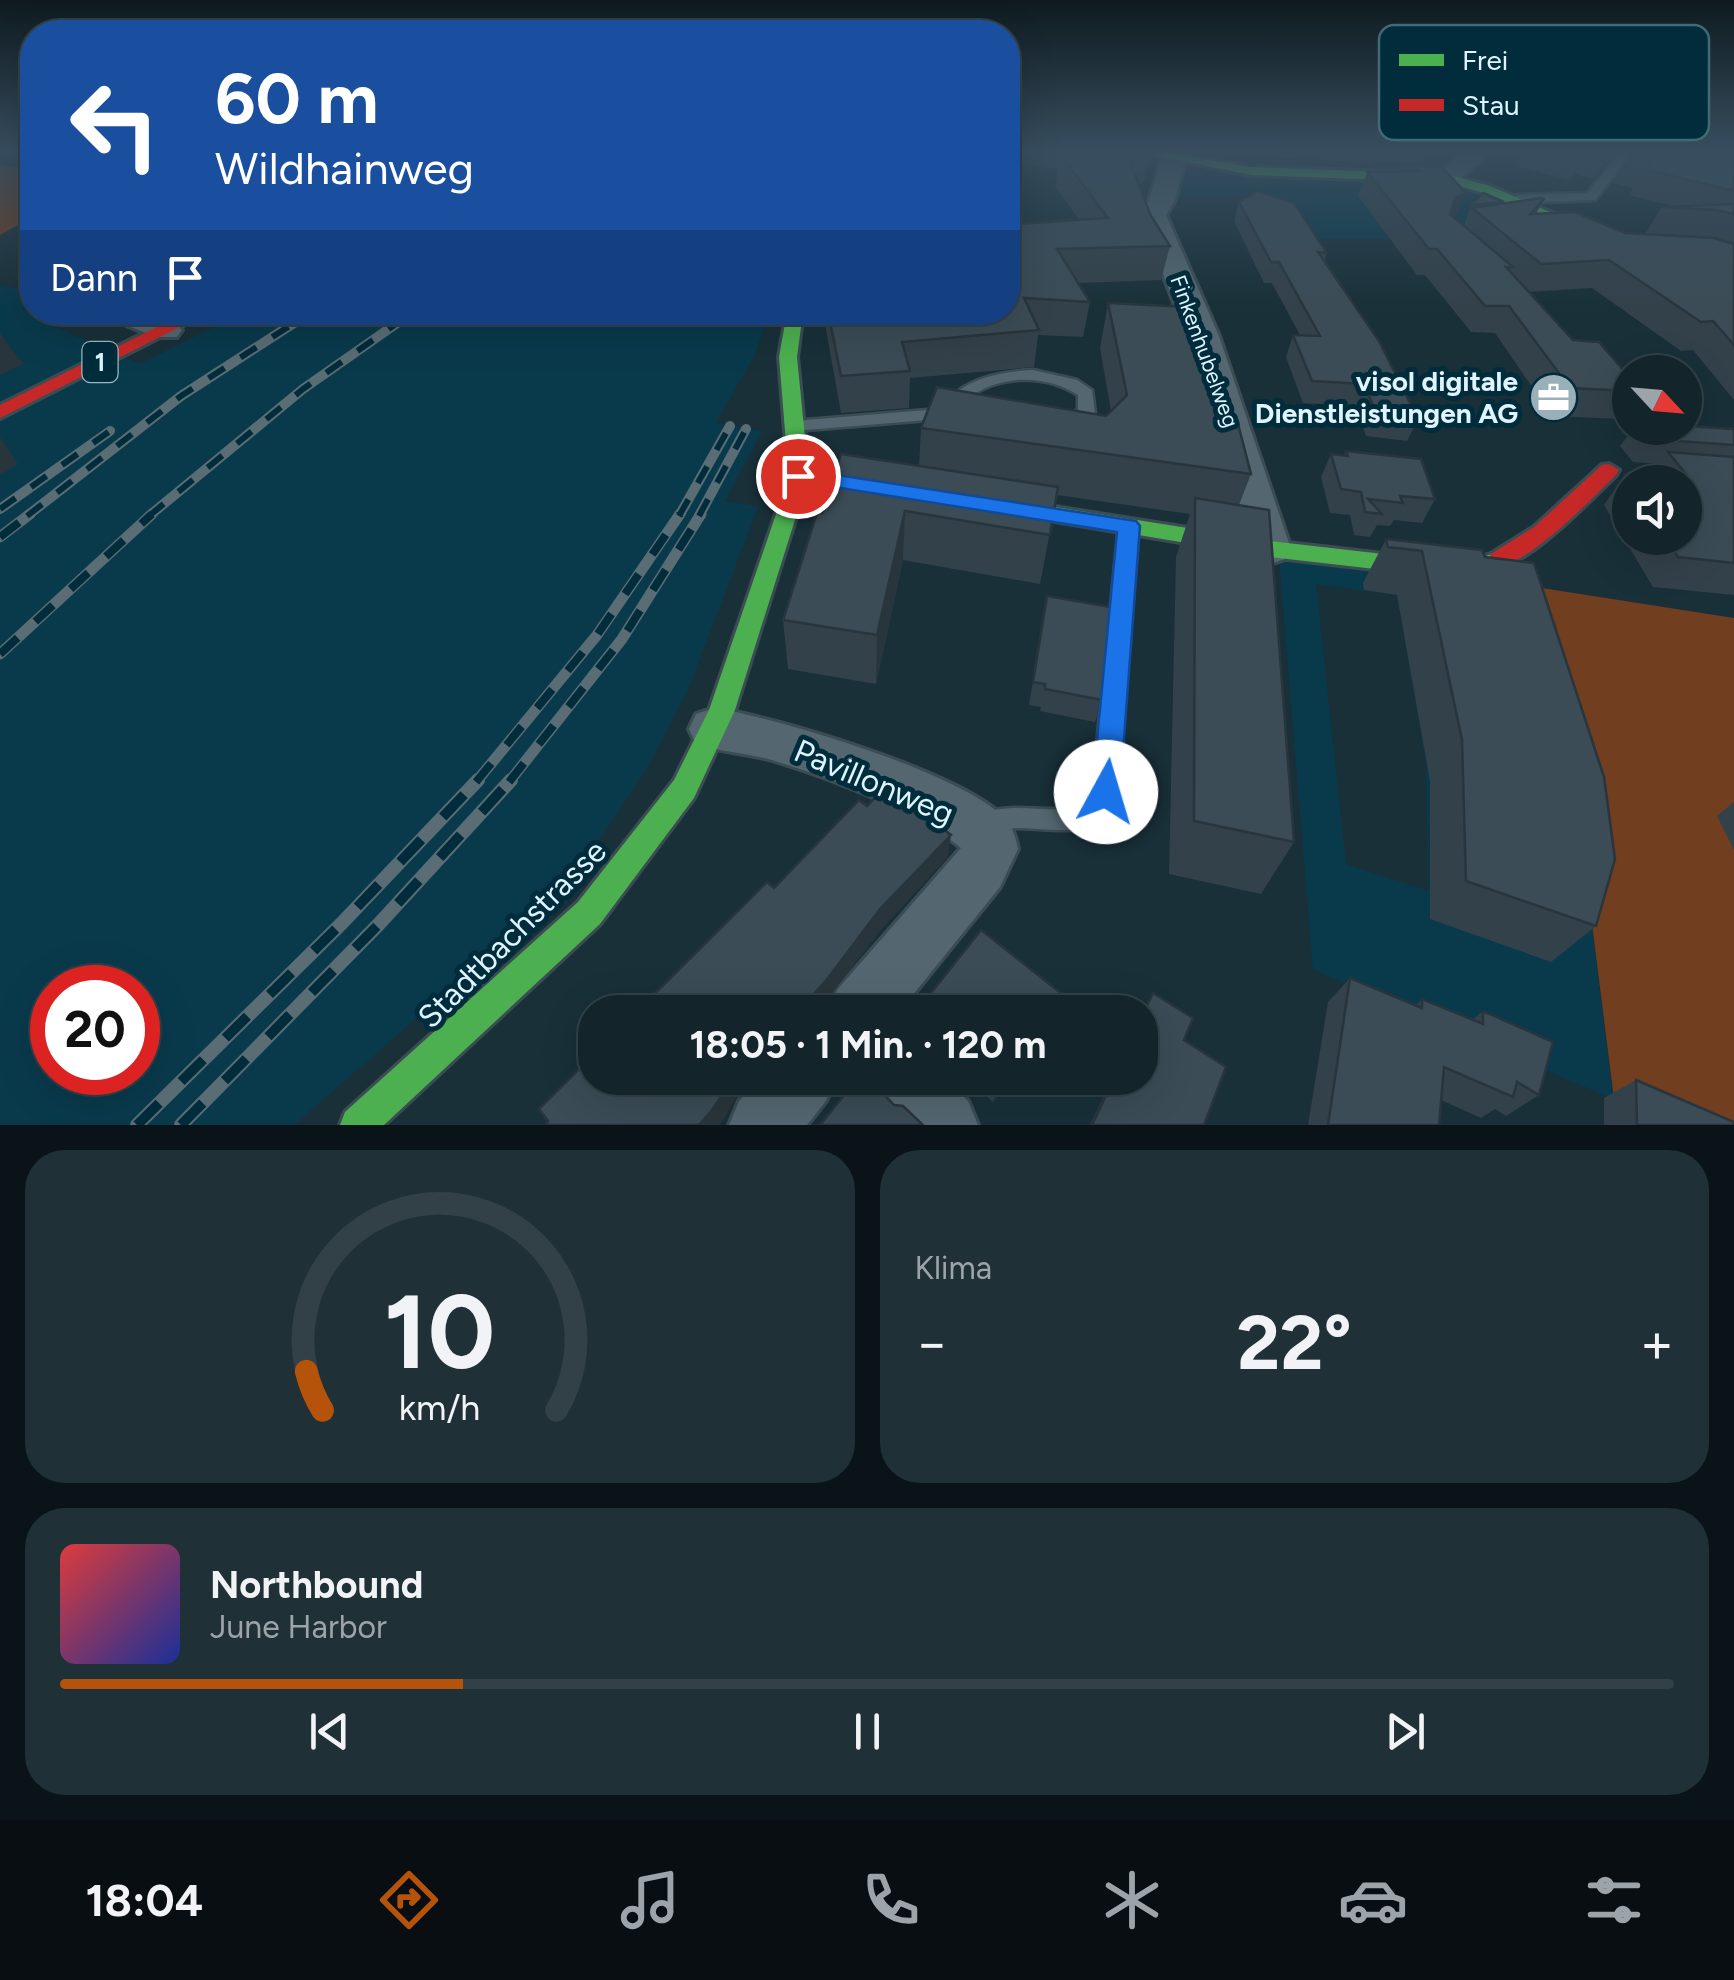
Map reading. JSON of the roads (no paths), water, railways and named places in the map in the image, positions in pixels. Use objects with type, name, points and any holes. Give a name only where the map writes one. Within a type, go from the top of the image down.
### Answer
[{"type":"street","name":"Finkenhubelweg","points":[[1160,204],[1153,215],[1204,336],[1270,549]]},
{"type":"street","points":[[1501,204],[1545,215],[1626,249],[1698,251],[1734,261]]},
{"type":"street","points":[[154,325],[166,330]]},
{"type":"street","name":"1","points":[[0,412],[176,325]]},
{"type":"street","name":"Stadtbachstrasse","points":[[358,1125],[589,913],[684,789],[714,729],[788,517],[798,476],[788,357],[794,325]]},
{"type":"street","points":[[960,499],[1270,549],[1432,570],[1492,567],[1512,556],[1612,475]]},
{"type":"street","points":[[798,476],[822,479]]},
{"type":"street","name":"Pavillonweg","points":[[714,729],[776,740],[888,783],[976,826],[989,840],[986,859],[873,995]]},
{"type":"street","points":[[763,1125],[789,1095]]},
{"type":"street","points":[[911,1095],[944,1125]]},
{"type":"lane","points":[[1513,209],[1549,204]]},
{"type":"lane","points":[[948,408],[970,386],[1018,378],[1065,379],[1086,393],[1087,413],[1077,420],[1042,420]]},
{"type":"lane","points":[[794,426],[948,408],[974,409]]},
{"type":"lane","points":[[976,826],[1019,817],[1070,823],[1088,816],[1104,798],[1129,526]]},
{"type":"railway","points":[[27,516],[181,396],[291,325]]},
{"type":"railway","points":[[149,516],[303,389],[394,325]]},
{"type":"railway","points":[[679,516],[730,426]]},
{"type":"railway","points":[[699,516],[746,429]]},
{"type":"railway","points":[[0,509],[110,431]]},
{"type":"railway","points":[[0,537],[30,514]]},
{"type":"railway","points":[[0,654],[152,514]]},
{"type":"railway","points":[[476,782],[597,635],[680,514]]},
{"type":"railway","points":[[509,782],[622,639],[701,514]]},
{"type":"railway","points":[[137,1125],[342,923],[478,780]]},
{"type":"railway","points":[[181,1125],[378,925],[511,780]]},
{"type":"place","name":"visol digitale Dienstleistungen AG","points":[[1553,397]]}]
